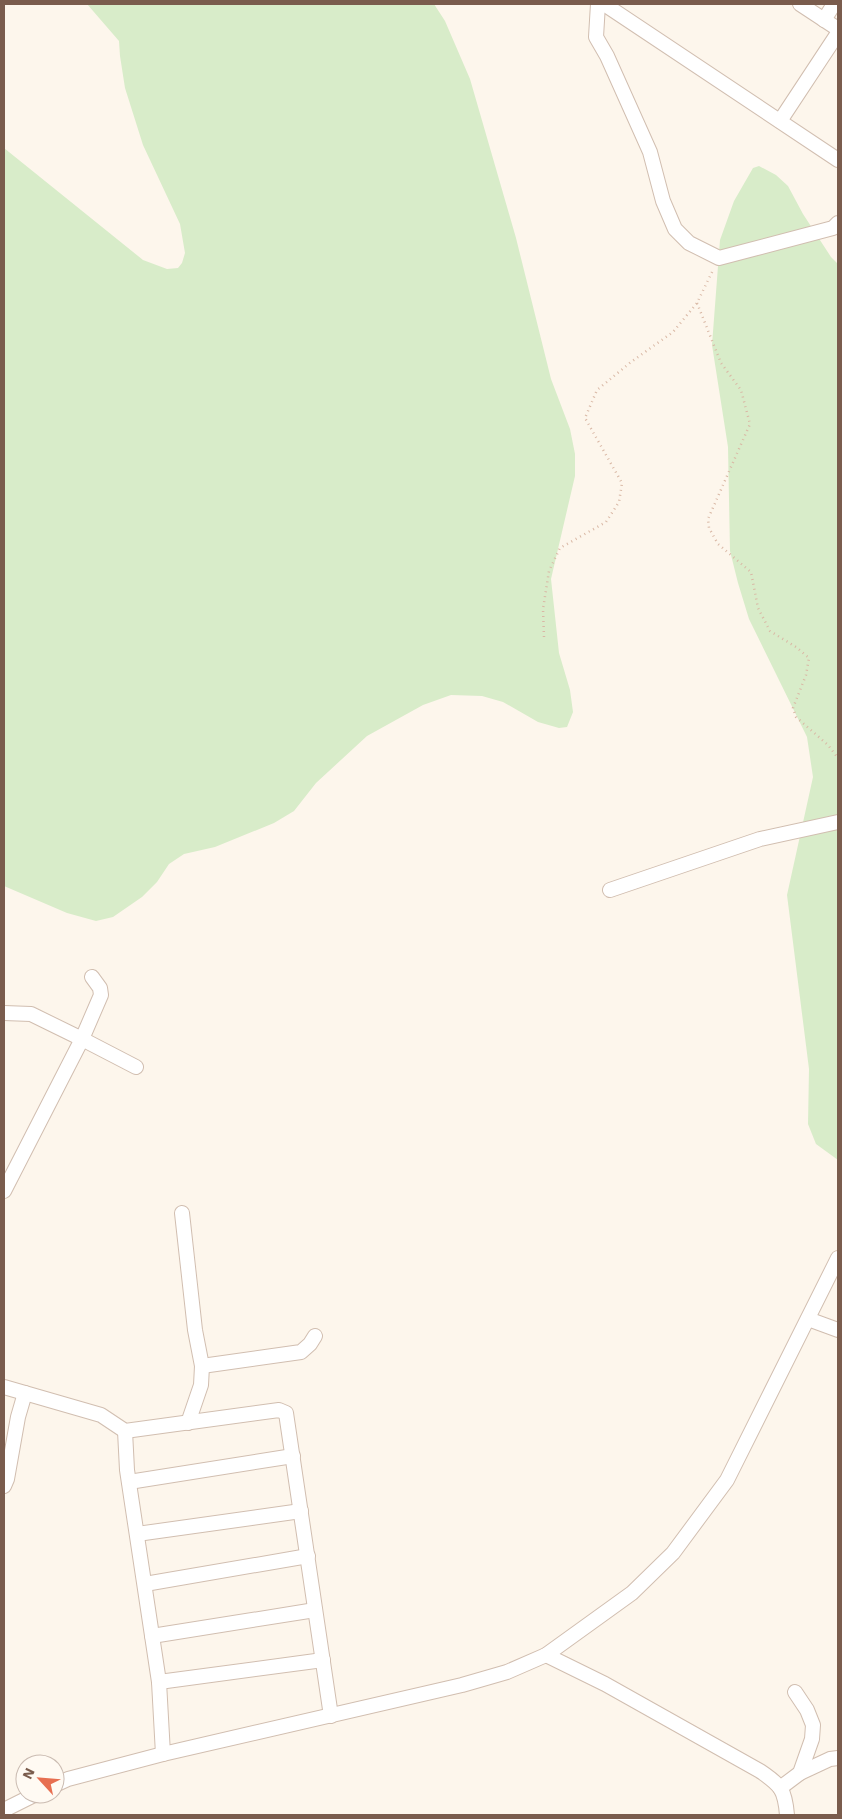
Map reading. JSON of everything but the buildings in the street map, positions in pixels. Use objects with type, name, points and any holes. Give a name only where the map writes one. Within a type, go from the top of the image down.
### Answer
[{"type":"street","points":[[598,4],[596,38],[607,56],[650,152],[663,201],[675,229],[689,243],[719,258],[833,228],[838,223]]},
{"type":"street","points":[[604,4],[838,160]]},
{"type":"street","points":[[780,121],[838,31],[800,4]]},
{"type":"street","points":[[824,20],[834,4]]},
{"type":"street","points":[[610,890],[760,839],[838,822]]},
{"type":"street","points":[[4,1191],[82,1039],[101,995],[100,988],[92,977]]},
{"type":"street","points":[[4,1013],[31,1014],[136,1067]]},
{"type":"street","points":[[182,1213],[195,1330],[202,1366],[201,1385],[188,1423]]},
{"type":"street","points":[[65,1780],[163,1754],[331,1716],[498,1675],[546,1655],[632,1593],[672,1553],[727,1480],[838,1258]]},
{"type":"street","points":[[808,1318],[838,1330]]},
{"type":"street","points":[[202,1366],[301,1352],[310,1344],[315,1336]]},
{"type":"street","points":[[4,1386],[101,1415],[126,1431],[280,1410],[286,1413],[331,1716]]},
{"type":"street","points":[[4,1486],[7,1479],[18,1417],[25,1393]]},
{"type":"street","points":[[126,1431],[129,1482],[160,1682],[163,1754]]},
{"type":"street","points":[[129,1482],[293,1456]]},
{"type":"street","points":[[137,1534],[301,1511]]},
{"type":"street","points":[[144,1584],[308,1556]]},
{"type":"street","points":[[152,1636],[315,1610]]},
{"type":"street","points":[[546,1655],[605,1684],[760,1771],[778,1783],[786,1799],[787,1815]]},
{"type":"street","points":[[160,1682],[323,1660]]},
{"type":"street","points":[[794,1692],[807,1710],[812,1725],[812,1739],[800,1773]]},
{"type":"street","points":[[780,1788],[800,1773],[830,1759],[838,1758]]},
{"type":"street","points":[[4,1810],[16,1804]]},
{"type":"path","points":[[544,637],[543,609],[549,571],[560,548],[606,522],[619,502],[622,483],[585,418],[597,390],[631,362],[673,332],[697,302],[719,258]]},
{"type":"path","points":[[697,302],[721,363],[740,390],[750,424],[708,519],[709,528],[718,544],[751,572],[758,608],[770,631],[796,647],[809,658],[806,675],[793,708],[796,717],[828,745],[838,758]]},
{"type":"green space","points":[[87,4],[434,4],[445,21],[470,79],[516,238],[551,379],[570,429],[575,454],[575,476],[551,579],[559,653],[570,690],[573,712],[567,727],[559,728],[538,722],[503,702],[482,696],[451,695],[423,705],[367,736],[316,783],[294,811],[274,823],[215,847],[184,854],[169,864],[157,882],[142,897],[113,917],[96,921],[67,913],[4,886],[4,148],[143,260],[167,269],[178,268],[182,263],[185,253],[180,224],[143,145],[125,88],[119,41]]},
{"type":"green space","points":[[759,166],[776,175],[788,186],[803,214],[831,257],[838,264],[838,1160],[816,1144],[808,1124],[809,1069],[787,895],[813,777],[807,737],[749,619],[730,551],[728,447],[712,345],[720,240],[734,201],[753,168]]}]
